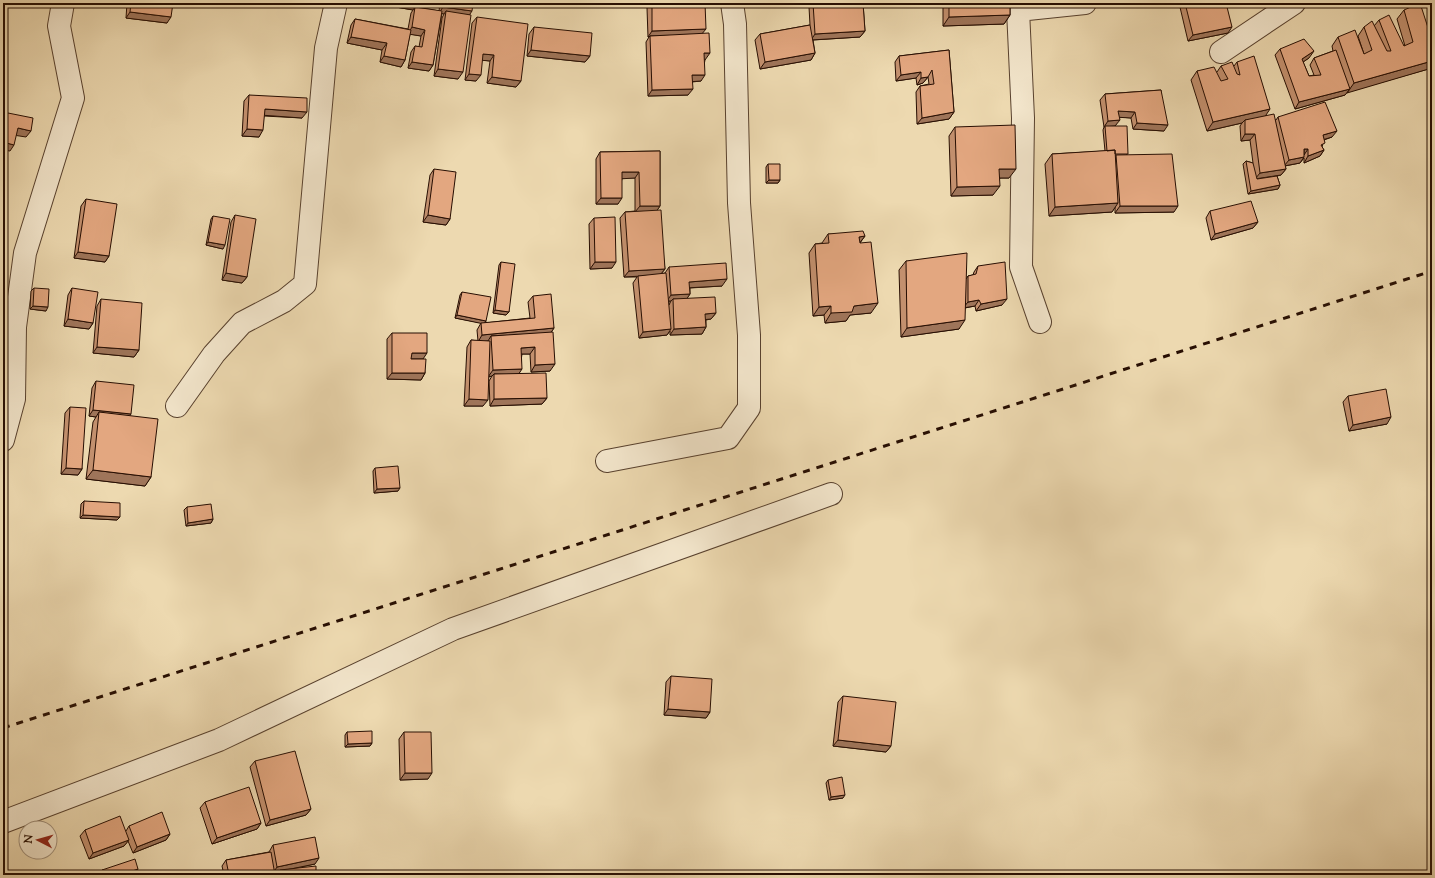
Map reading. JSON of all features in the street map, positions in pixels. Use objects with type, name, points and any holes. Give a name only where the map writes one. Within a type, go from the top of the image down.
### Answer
[{"type":"street","points":[[3,440],[14,399],[15,327],[25,253],[73,98],[59,26],[63,3]]},
{"type":"street","points":[[177,406],[214,354],[242,323],[284,301],[305,284],[326,48],[336,3]]},
{"type":"street","points":[[607,462],[728,438],[749,408],[749,335],[739,203],[735,24],[732,3]]},
{"type":"street","points":[[1040,322],[1021,267],[1023,118],[1017,7],[1085,3]]},
{"type":"street","points":[[1221,52],[1294,3]]},
{"type":"street","points":[[3,822],[219,740],[453,629],[831,494]]},
{"type":"building","points":[[131,3],[173,3],[171,17],[130,12]]},
{"type":"building","points":[[444,3],[473,3],[472,11],[443,7]]},
{"type":"building","points":[[652,3],[705,3],[706,29],[652,31]]},
{"type":"building","points":[[813,3],[863,3],[865,31],[815,34]]},
{"type":"building","points":[[949,3],[1010,3],[1010,15],[949,17]]},
{"type":"building","points":[[1185,3],[1226,3],[1232,27],[1193,35]]},
{"type":"building","points":[[1420,3],[1432,40],[1432,61],[1354,83],[1338,37],[1355,30],[1364,54],[1372,50],[1364,27],[1372,21],[1387,51],[1391,51],[1379,20],[1389,15],[1404,46],[1413,42],[1404,10]]},
{"type":"building","points":[[415,7],[442,11],[433,65],[412,62],[415,46],[422,47],[425,30],[412,27]]},
{"type":"building","points":[[446,11],[471,15],[463,72],[438,69]]},
{"type":"building","points":[[477,17],[528,24],[521,81],[492,77],[494,55],[483,54],[481,75],[469,74]]},
{"type":"building","points":[[355,19],[411,30],[405,60],[384,56],[387,43],[351,37]]},
{"type":"building","points":[[810,25],[815,53],[765,62],[760,34]]},
{"type":"building","points":[[534,27],[592,33],[590,56],[531,50]]},
{"type":"building","points":[[709,33],[710,53],[704,53],[705,75],[692,75],[693,89],[652,90],[650,36]]},
{"type":"building","points":[[1304,39],[1314,51],[1302,59],[1309,76],[1321,75],[1314,58],[1336,50],[1350,89],[1299,102],[1280,49]]},
{"type":"building","points":[[949,50],[954,112],[922,118],[920,86],[934,84],[932,70],[928,77],[921,78],[921,72],[901,75],[899,56]]},
{"type":"building","points":[[1254,56],[1270,109],[1213,122],[1197,71],[1214,67],[1221,81],[1228,79],[1221,66],[1232,62],[1237,74],[1240,75],[1237,62]]},
{"type":"building","points":[[1161,90],[1168,125],[1137,123],[1135,112],[1118,111],[1120,120],[1108,121],[1105,94]]},
{"type":"building","points":[[249,95],[307,98],[307,112],[265,109],[263,130],[247,129]]},
{"type":"building","points":[[1325,102],[1337,131],[1323,135],[1325,143],[1321,145],[1324,150],[1308,156],[1308,149],[1304,149],[1304,157],[1289,160],[1278,117]]},
{"type":"building","points":[[3,112],[33,118],[31,131],[18,128],[14,145],[3,142]]},
{"type":"building","points":[[1274,114],[1286,169],[1260,173],[1255,134],[1245,134],[1245,120]]},
{"type":"building","points":[[1015,125],[1016,169],[999,169],[1000,186],[957,187],[955,127]]},
{"type":"building","points":[[1105,126],[1127,126],[1128,154],[1115,154],[1115,150],[1107,151]]},
{"type":"building","points":[[1115,150],[1118,203],[1055,207],[1052,154]]},
{"type":"building","points":[[660,151],[660,206],[640,206],[639,172],[622,172],[622,198],[601,198],[600,152]]},
{"type":"building","points":[[1172,154],[1178,206],[1120,206],[1116,155]]},
{"type":"building","points":[[1246,161],[1253,163],[1257,179],[1277,176],[1280,185],[1251,191]]},
{"type":"building","points":[[768,164],[780,164],[780,180],[769,180]]},
{"type":"building","points":[[434,169],[456,172],[450,219],[428,215]]},
{"type":"building","points":[[86,199],[117,204],[109,256],[78,252]]},
{"type":"building","points":[[1251,201],[1258,222],[1215,234],[1210,211]]},
{"type":"building","points":[[661,210],[665,269],[629,271],[625,212]]},
{"type":"building","points":[[235,215],[256,219],[247,277],[226,273]]},
{"type":"building","points":[[213,216],[230,219],[225,245],[208,242]]},
{"type":"building","points":[[615,217],[616,262],[595,262],[594,218]]},
{"type":"building","points":[[863,231],[865,236],[859,237],[860,243],[871,242],[878,303],[854,306],[852,312],[831,313],[831,306],[819,307],[815,244],[829,243],[828,234]]},
{"type":"building","points":[[967,253],[965,320],[907,328],[906,261]]},
{"type":"building","points":[[501,262],[515,264],[509,312],[495,310]]},
{"type":"building","points":[[1005,262],[1007,299],[981,304],[979,300],[968,302],[968,276],[976,274],[978,266]]},
{"type":"building","points":[[726,263],[727,279],[689,282],[690,294],[671,295],[669,267]]},
{"type":"building","points":[[666,273],[671,329],[643,332],[638,276]]},
{"type":"building","points":[[34,288],[49,289],[48,307],[33,306]]},
{"type":"building","points":[[72,288],[98,292],[93,323],[68,319]]},
{"type":"building","points":[[462,292],[491,297],[486,321],[457,315]]},
{"type":"building","points":[[551,294],[554,328],[482,335],[481,323],[535,318],[533,296]]},
{"type":"building","points":[[715,297],[716,313],[705,314],[706,327],[674,329],[673,299]]},
{"type":"building","points":[[101,299],[142,303],[139,350],[97,347]]},
{"type":"building","points":[[553,332],[555,364],[535,365],[535,347],[521,348],[522,369],[493,370],[491,336]]},
{"type":"building","points":[[392,333],[427,333],[427,353],[412,353],[411,359],[426,359],[425,373],[392,373]]},
{"type":"building","points":[[471,340],[490,341],[488,400],[469,399]]},
{"type":"building","points":[[546,373],[547,398],[494,399],[494,374]]},
{"type":"building","points":[[96,381],[134,385],[131,414],[93,410]]},
{"type":"building","points":[[1386,389],[1391,417],[1353,425],[1348,396]]},
{"type":"building","points":[[70,407],[86,408],[82,469],[66,468]]},
{"type":"building","points":[[99,412],[158,419],[151,477],[93,470]]},
{"type":"building","points":[[398,466],[400,488],[377,489],[375,468]]},
{"type":"building","points":[[84,501],[120,503],[120,517],[83,515]]},
{"type":"building","points":[[211,504],[213,519],[188,523],[187,507]]},
{"type":"building","points":[[671,676],[712,679],[710,712],[668,709]]},
{"type":"building","points":[[843,696],[896,702],[891,746],[838,740]]},
{"type":"building","points":[[372,731],[372,743],[348,744],[347,732]]},
{"type":"building","points":[[404,732],[431,732],[432,773],[405,773]]},
{"type":"building","points":[[295,751],[311,809],[270,820],[255,761]]},
{"type":"building","points":[[842,777],[845,795],[831,797],[828,780]]},
{"type":"building","points":[[249,787],[261,823],[217,838],[205,802]]},
{"type":"building","points":[[162,812],[170,834],[137,847],[129,826]]},
{"type":"building","points":[[120,816],[129,840],[93,853],[85,830]]},
{"type":"building","points":[[315,837],[319,858],[277,867],[273,845]]},
{"type":"building","points":[[271,852],[275,875],[229,875],[226,860]]},
{"type":"building","points":[[135,859],[138,869],[121,875],[103,875],[102,870]]},
{"type":"building","points":[[316,866],[316,875],[281,875],[280,870]]},
{"type":"building","points":[[149,871],[150,875],[139,875]]},
{"type":"railway","points":[[3,728],[1432,271]]}]
